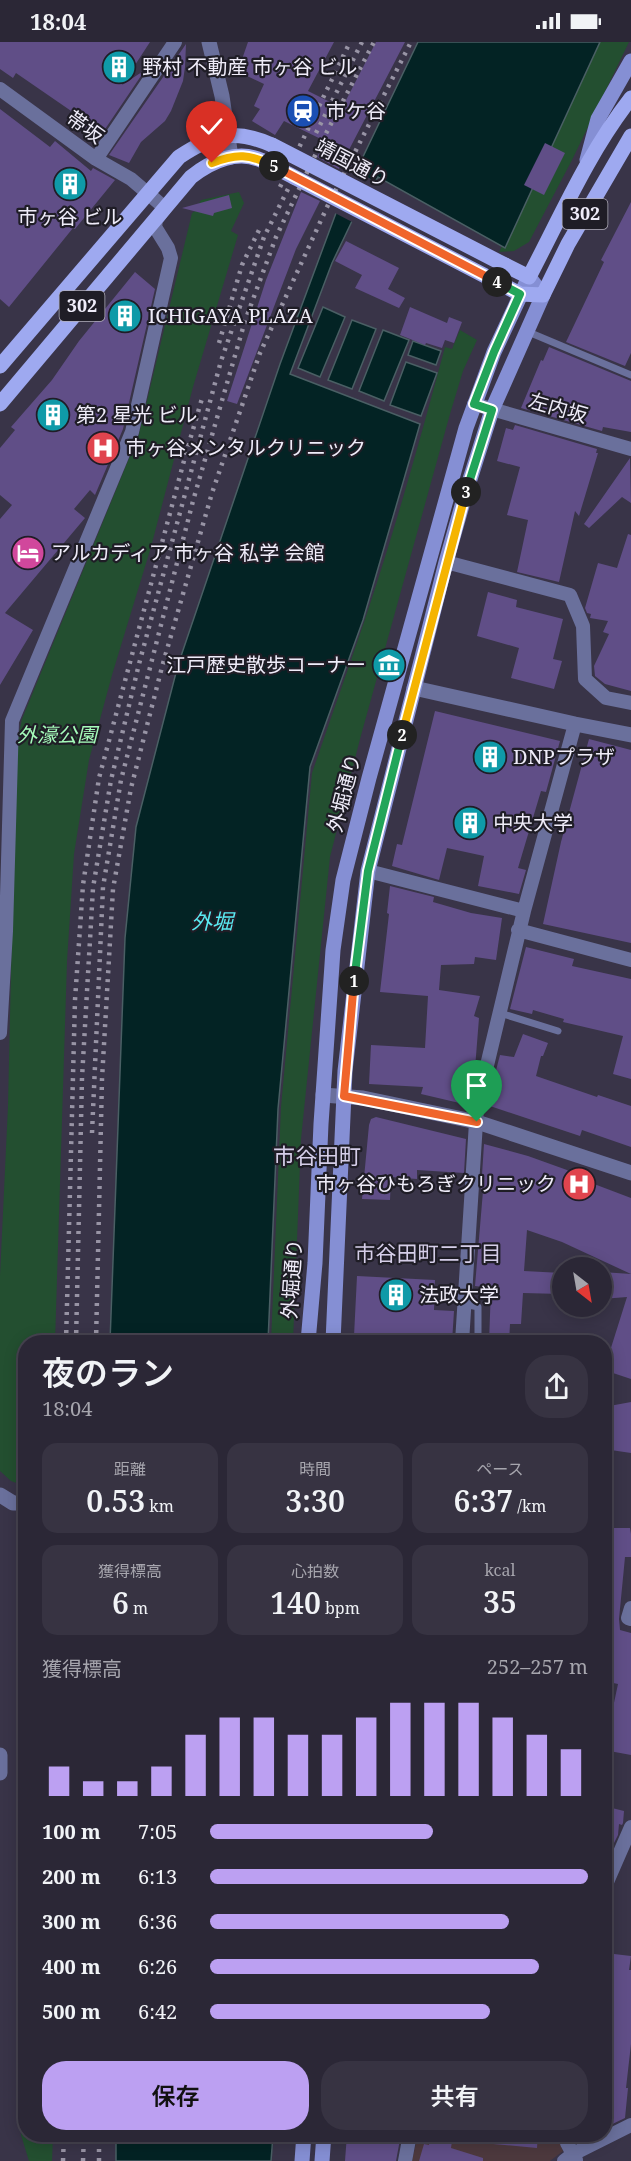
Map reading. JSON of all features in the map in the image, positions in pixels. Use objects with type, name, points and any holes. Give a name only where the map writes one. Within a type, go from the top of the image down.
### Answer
[{"type":"main road","points":[[585,166],[598,119],[631,61]]},
{"type":"main road","name":"302","points":[[529,278],[585,166],[608,128],[631,98]]},
{"type":"main road","name":"靖国通り","points":[[228,134],[246,135],[272,145],[529,278]]},
{"type":"main road","name":"302","points":[[0,366],[179,157],[205,142],[228,134]]},
{"type":"main road","name":"302","points":[[543,295],[568,244],[631,135]]},
{"type":"main road","name":"靖国通り","points":[[238,156],[263,161],[520,294],[543,295]]},
{"type":"main road","name":"302","points":[[0,404],[191,177],[212,163],[238,156]]},
{"type":"main road","points":[[333,1335],[344,1096],[357,954],[368,871],[446,562],[492,410],[543,295],[529,278]]},
{"type":"main road","name":"外堀通り","points":[[309,1335],[315,1263],[322,1095],[333,950],[344,880],[369,778],[474,404],[494,352],[529,278]]},
{"type":"main road","points":[[302,2161],[303,2142]]},
{"type":"main road","points":[[321,2161],[323,2142]]},
{"type":"street","points":[[96,159],[176,42]]},
{"type":"street","points":[[210,42],[228,134],[238,156]]},
{"type":"street","name":"帯坂","points":[[0,89],[96,159],[131,179],[165,208]]},
{"type":"street","points":[[0,1033],[12,721],[132,432],[171,258],[168,248],[155,227],[156,220],[165,208]]},
{"type":"street","name":"左内坂","points":[[474,404],[631,449]]},
{"type":"street","points":[[446,562],[570,594],[583,626],[585,679],[606,698],[631,703]]},
{"type":"street","points":[[414,688],[631,735]]},
{"type":"street","points":[[462,1335],[477,1107],[518,930],[574,724]]},
{"type":"street","points":[[368,871],[524,911]]},
{"type":"street","points":[[518,930],[631,960]]},
{"type":"street","points":[[322,1095],[344,1096],[477,1122],[631,1173]]},
{"type":"street","points":[[0,1495],[13,1503],[18,1503]]},
{"type":"street","points":[[631,1608],[628,1618],[631,1620]]},
{"type":"street","points":[[0,1755],[0,1773]]},
{"type":"street","points":[[612,1871],[631,1827]]},
{"type":"street","points":[[612,2136],[631,2126]]},
{"type":"street","points":[[405,2161],[409,2142]]},
{"type":"street","points":[[567,2142],[571,2159],[602,2142]]},
{"type":"lane","points":[[526,331],[631,375]]},
{"type":"lane","points":[[499,1012],[558,1031]]},
{"type":"lane","points":[[464,1304],[478,1307],[478,1335]]},
{"type":"shaded area","points":[[416,2142],[560,2142],[563,2151],[550,2161],[412,2161]]},
{"type":"green space","points":[[600,42],[629,42],[529,242],[514,251],[499,252]]},
{"type":"green space","name":"外濠公園","points":[[239,192],[244,203],[231,231],[238,235],[89,760],[74,854],[67,961],[55,1335],[18,1335],[18,1484],[11,1481],[0,1471],[0,1276],[8,1106],[16,747],[22,719],[139,434],[192,213],[201,200]]},
{"type":"green space","points":[[460,330],[477,340],[463,371],[450,414],[360,739],[330,857],[301,1139],[293,1335],[271,1335],[281,1107],[312,773],[349,666],[357,667],[358,663],[351,660],[401,505],[445,347],[452,349]]},
{"type":"green space","points":[[23,2142],[53,2142],[52,2161],[29,2161]]},
{"type":"water","name":"外堀","points":[[418,42],[600,42],[505,248],[378,177],[353,219],[332,263],[290,374],[420,424],[363,620],[310,767],[278,1109],[268,1335],[110,1335],[125,938],[136,827],[178,665],[280,364],[336,213]]},
{"type":"water","points":[[323,307],[345,317],[320,377],[298,368]]},
{"type":"water","points":[[352,320],[376,329],[352,389],[328,380]]},
{"type":"water","points":[[383,330],[409,340],[384,401],[359,391]]},
{"type":"water","points":[[413,341],[441,351],[436,365],[408,355]]},
{"type":"water","points":[[406,362],[437,373],[421,416],[390,405]]},
{"type":"water","points":[[116,2142],[272,2142],[271,2161],[116,2161]]},
{"type":"pier","points":[[353,169],[378,183],[354,223],[333,212]]},
{"type":"building","points":[[0,42],[150,42],[122,85],[145,70],[97,141],[72,122],[77,115],[16,73],[13,78],[0,69]]},
{"type":"building","points":[[248,42],[334,42],[308,91],[342,108],[376,42],[405,42],[339,169],[317,157],[325,141],[284,121],[275,135],[252,121],[260,109],[254,106],[264,84],[241,71],[240,65]]},
{"type":"building","points":[[186,44],[183,81],[165,121],[141,142],[129,163],[109,155]]},
{"type":"building","points":[[0,109],[50,147],[55,141],[91,171],[93,168],[115,180],[9,307],[0,299]]},
{"type":"building","points":[[545,143],[565,153],[544,195],[524,185]]},
{"type":"building","points":[[301,192],[320,201],[296,249],[237,404],[227,401],[266,280]]},
{"type":"building","points":[[229,195],[232,208],[214,213],[213,216],[182,208]]},
{"type":"building","points":[[631,202],[631,353],[625,366],[566,342],[604,262],[601,260]]},
{"type":"building","points":[[346,241],[399,268],[388,289],[405,298],[399,308],[355,288],[362,275],[335,261]]},
{"type":"building","points":[[135,272],[155,289],[123,429],[95,495],[90,490],[74,509],[85,518],[5,613],[33,630],[0,685],[0,519],[12,505],[0,495],[0,448],[15,430],[11,427],[52,380],[79,341]]},
{"type":"building","points":[[410,307],[447,323],[449,317],[462,322],[454,343],[445,340],[442,348],[426,343],[425,345],[400,335]]},
{"type":"building","points":[[549,347],[631,381],[631,432],[603,427],[602,431],[521,408],[541,360],[543,361]]},
{"type":"building","points":[[515,425],[597,449],[596,453],[598,453],[579,516],[575,511],[559,582],[517,572],[528,520],[507,515],[520,467],[497,461],[506,428],[513,430]]},
{"type":"building","points":[[630,458],[631,503],[622,497],[589,528],[584,524]]},
{"type":"building","points":[[628,534],[631,535],[631,691],[605,684],[595,676],[594,666],[609,634],[603,632],[608,621],[590,618],[591,614],[587,613],[585,608],[598,563],[617,568]]},
{"type":"building","points":[[488,592],[517,600],[516,607],[563,619],[553,659],[562,661],[554,689],[511,678],[519,648],[477,636]]},
{"type":"building","points":[[435,711],[560,741],[546,792],[541,791],[518,868],[526,870],[519,894],[478,886],[484,856],[447,848],[439,880],[392,866],[397,844],[402,845]]},
{"type":"building","points":[[589,739],[631,750],[631,943],[543,924],[561,842]]},
{"type":"building","points":[[390,886],[434,897],[433,902],[471,913],[502,918],[496,960],[475,957],[474,964],[441,965],[439,990],[480,996],[474,1016],[479,1018],[474,1081],[468,1105],[421,1094],[423,1087],[369,1084],[371,1045],[425,1048],[428,996],[380,992]]},
{"type":"building","points":[[526,947],[574,959],[572,966],[631,979],[631,1079],[613,1074],[623,1036],[563,1022],[564,1019],[533,1010],[532,1014],[510,1009]]},
{"type":"building","points":[[523,1034],[548,1043],[541,1056],[536,1076],[631,1106],[631,1147],[582,1130],[580,1136],[487,1105],[500,1055],[514,1057]]},
{"type":"building","points":[[376,1117],[466,1139],[464,1173],[417,1170],[417,1179],[391,1177],[390,1200],[362,1199],[369,1125],[371,1119]]},
{"type":"building","points":[[484,1144],[567,1170],[573,1176],[631,1198],[631,1274],[612,1265],[612,1257],[594,1257],[562,1242],[527,1230],[524,1271],[552,1272],[552,1294],[523,1293],[521,1324],[510,1324],[509,1335],[489,1335],[491,1288],[475,1286],[483,1191],[481,1190]]},
{"type":"building","points":[[612,1273],[631,1274],[631,1379],[612,1373],[612,1345],[627,1297],[612,1298]]},
{"type":"building","name":"法政大学","points":[[357,1276],[435,1280],[434,1310],[454,1311],[452,1335],[354,1335]]},
{"type":"building","points":[[631,1402],[631,1453],[612,1450],[612,1406]]},
{"type":"building","points":[[612,1528],[630,1528],[631,1557],[625,1557],[619,1619],[620,1630],[631,1633],[631,1755],[612,1751],[612,1712],[618,1684],[612,1683]]},
{"type":"building","points":[[612,1808],[624,1811],[623,1823],[619,1824],[618,1835],[612,1847]]},
{"type":"building","points":[[614,1954],[631,1956],[629,1970],[631,1970],[631,2044],[625,2118],[612,2124],[612,1970]]},
{"type":"building","points":[[346,2142],[400,2142],[396,2161],[345,2161]]},
{"type":"building","points":[[429,2142],[452,2142],[451,2148],[483,2158],[483,2161],[419,2161],[424,2144],[429,2145]]},
{"type":"building","points":[[493,2142],[537,2142],[537,2148],[493,2144]]},
{"type":"railway","points":[[280,187],[350,42]]},
{"type":"railway","points":[[316,133],[362,42]]},
{"type":"railway","points":[[92,1133],[103,887],[121,780],[193,501],[245,321],[276,237],[322,141],[374,42]]},
{"type":"railway","points":[[96,1335],[102,1079],[113,889],[131,788],[162,667],[212,493],[260,353],[328,205],[411,42]]},
{"type":"railway","points":[[76,1335],[82,1078],[93,888],[111,780],[139,664],[221,361],[264,237],[293,179]]},
{"type":"railway","points":[[219,343],[242,265],[259,230]]},
{"type":"railway","points":[[66,1335],[75,1000],[83,885],[99,778],[203,395]]},
{"type":"railway","points":[[63,2161],[64,2142]]},
{"type":"railway","points":[[83,2161],[84,2142]]},
{"type":"railway","points":[[99,2142],[99,2161]]},
{"type":"place","name":"野村 不動産 市ヶ谷 ビル","points":[[119,67]]},
{"type":"place","name":"市ケ谷","points":[[303,111]]},
{"type":"place","name":"市ヶ谷 ビル","points":[[70,184]]},
{"type":"place","name":"ICHIGAYA PLAZA","points":[[125,316]]},
{"type":"place","name":"第2 星光 ビル","points":[[53,415]]},
{"type":"place","name":"市ヶ谷メンタルクリニック","points":[[103,448]]},
{"type":"place","name":"アルカディア 市ヶ谷 私学 会館","points":[[28,553]]},
{"type":"place","name":"江戸歴史散歩コーナー","points":[[389,665]]},
{"type":"place","name":"DNPプラザ","points":[[490,757]]},
{"type":"place","name":"中央大学","points":[[470,823]]},
{"type":"place","name":"市ヶ谷ひもろぎクリニック","points":[[579,1184]]},
{"type":"place","name":"法政大学","points":[[396,1295]]},
{"type":"district","name":"市谷田町","points":[[317,1156]]},
{"type":"district","name":"市谷田町二丁目","points":[[428,1254]]},
{"type":"route","points":[[212,163],[231,157],[253,156],[520,294],[474,404],[492,410],[446,562],[368,871],[345,1071],[344,1096],[477,1122]]}]
